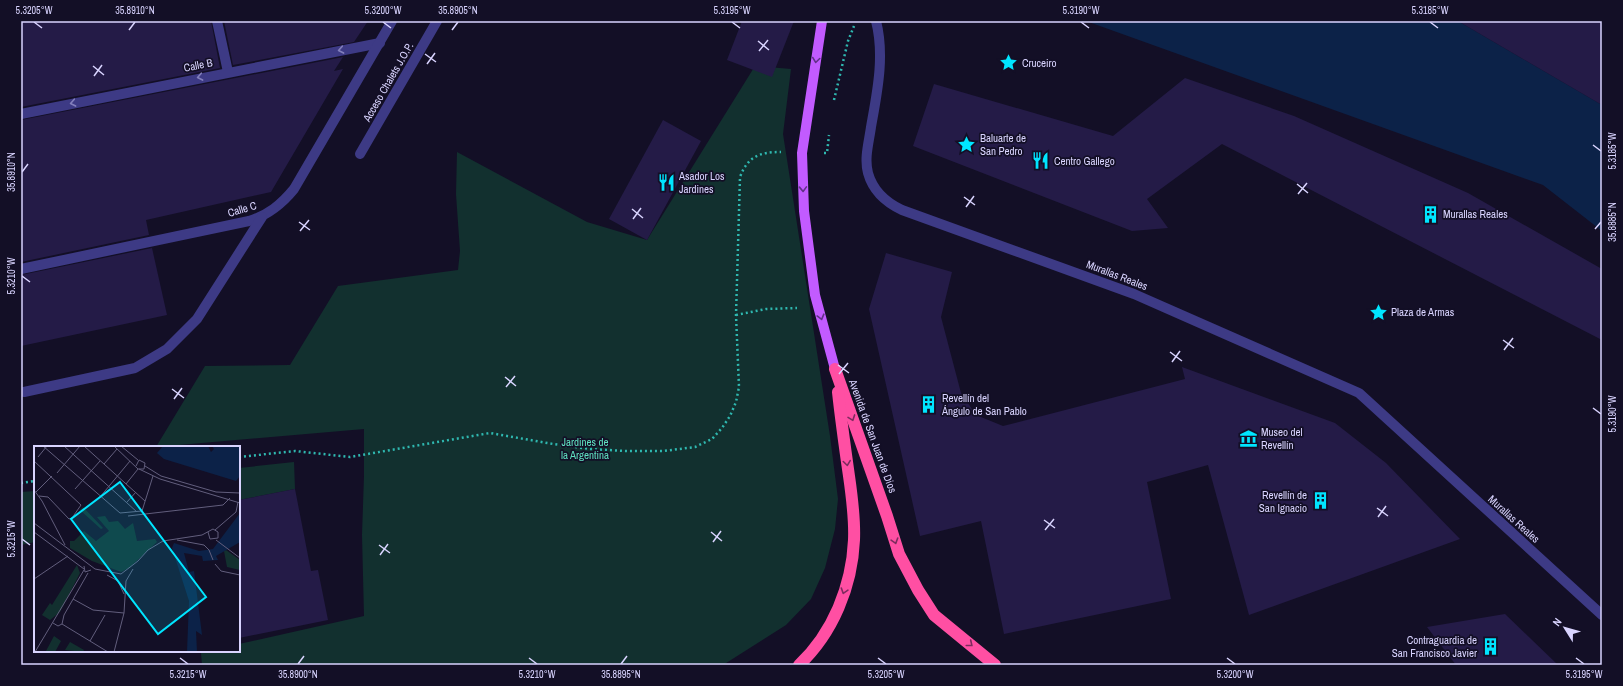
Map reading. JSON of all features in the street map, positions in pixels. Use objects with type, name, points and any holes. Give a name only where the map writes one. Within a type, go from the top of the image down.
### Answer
[{"type":"highway","name":"Avenida de San Juan de Dios","points":[[799,665],[822,638],[835,615],[845,591],[851,565],[854,539],[854,513],[834,369]]},
{"type":"highway","name":"Avenida de San Juan de Dios","points":[[834,369],[887,516],[899,554],[914,582],[934,615],[995,665]]},
{"type":"main road","points":[[822,21],[802,153],[804,210],[815,295],[834,369]]},
{"type":"street","points":[[217,21],[228,72]]},
{"type":"street","name":"Calle C","points":[[21,269],[249,222],[262,217],[274,209],[285,200],[294,189],[392,21]]},
{"type":"street","name":"Acceso Chalets J.O.P.","points":[[360,154],[437,21]]},
{"type":"street","name":"Murallas Reales","points":[[876,21],[879,32],[879,78],[866,158],[872,184],[880,195],[890,204],[902,210],[1134,294],[1359,393],[1602,615]]},
{"type":"street","name":"Calle B","points":[[21,114],[380,43]]},
{"type":"street","points":[[24,392],[135,368],[151,360],[167,349],[197,319],[262,217]]},
{"type":"path","points":[[240,458],[295,451],[350,457],[490,433],[597,450],[626,451],[663,451],[695,447],[712,439],[730,416],[736,402],[739,388],[736,315],[740,177],[743,168],[756,156],[765,153],[802,153]]},
{"type":"path","points":[[736,315],[766,309],[818,307]]},
{"type":"path","points":[[21,483],[34,481]]},
{"type":"green space","name":"Jardines de la Argentina","points":[[755,66],[791,69],[783,134],[830,436],[838,499],[835,529],[825,568],[811,599],[786,625],[723,665],[202,665],[201,653],[240,652],[240,644],[364,616],[362,535],[364,429],[157,446],[205,366],[290,365],[338,286],[458,270],[460,251],[456,194],[457,152],[587,222],[647,240]]},
{"type":"green space","points":[[294,462],[295,489],[240,500],[240,468]]},
{"type":"green space","points":[[34,491],[34,542],[21,545],[21,492]]},
{"type":"water","points":[[1086,21],[1458,21],[1602,105],[1602,231],[1543,185]]},
{"type":"building","points":[[21,21],[211,21],[220,68],[21,107]]},
{"type":"building","points":[[224,21],[368,21],[354,42],[233,65]]},
{"type":"building","points":[[742,21],[794,21],[772,77],[727,60]]},
{"type":"building","points":[[1458,21],[1602,21],[1602,105]]},
{"type":"building","points":[[343,57],[334,71],[343,69],[271,192],[146,220],[149,235],[21,262],[21,120]]},
{"type":"building","name":"Murallas Reales","points":[[1185,78],[1294,116],[1468,193],[1602,269],[1602,340],[1222,144],[1147,199],[1168,228],[1132,231],[913,146],[934,84],[1113,136]]},
{"type":"building","points":[[663,120],[701,141],[647,240],[609,219]]},
{"type":"building","points":[[152,248],[167,315],[21,346],[21,275]]},
{"type":"building","points":[[886,253],[952,272],[941,317],[961,393],[976,415],[1003,426],[1185,379],[1182,367],[1335,423],[1386,463],[1460,539],[1249,615],[1208,465],[1147,482],[1171,599],[1004,634],[981,521],[920,536],[869,309]]},
{"type":"building","points":[[295,489],[311,571],[318,570],[328,620],[240,638],[240,500]]},
{"type":"building","name":"Contraguardia de San Francisco Javier","points":[[1505,614],[1558,665],[1456,665],[1427,627]]},
{"type":"place","name":"Cruceiro","points":[[1009,63]]},
{"type":"place","name":"Baluarte de San Pedro","points":[[967,144]]},
{"type":"place","name":"Centro Gallego","points":[[1041,161]]},
{"type":"place","name":"Asador Los Jardines","points":[[666,182]]},
{"type":"place","name":"Murallas Reales","points":[[1430,214]]},
{"type":"place","name":"Plaza de Armas","points":[[1378,312]]},
{"type":"place","name":"Revellín del Ángulo de San Pablo","points":[[929,404]]},
{"type":"place","name":"Museo del Revellín","points":[[1248,438]]},
{"type":"place","name":"Revellín de San Ignacio","points":[[1320,501]]},
{"type":"place","name":"Contraguardia de San Francisco Javier","points":[[1490,646]]}]
